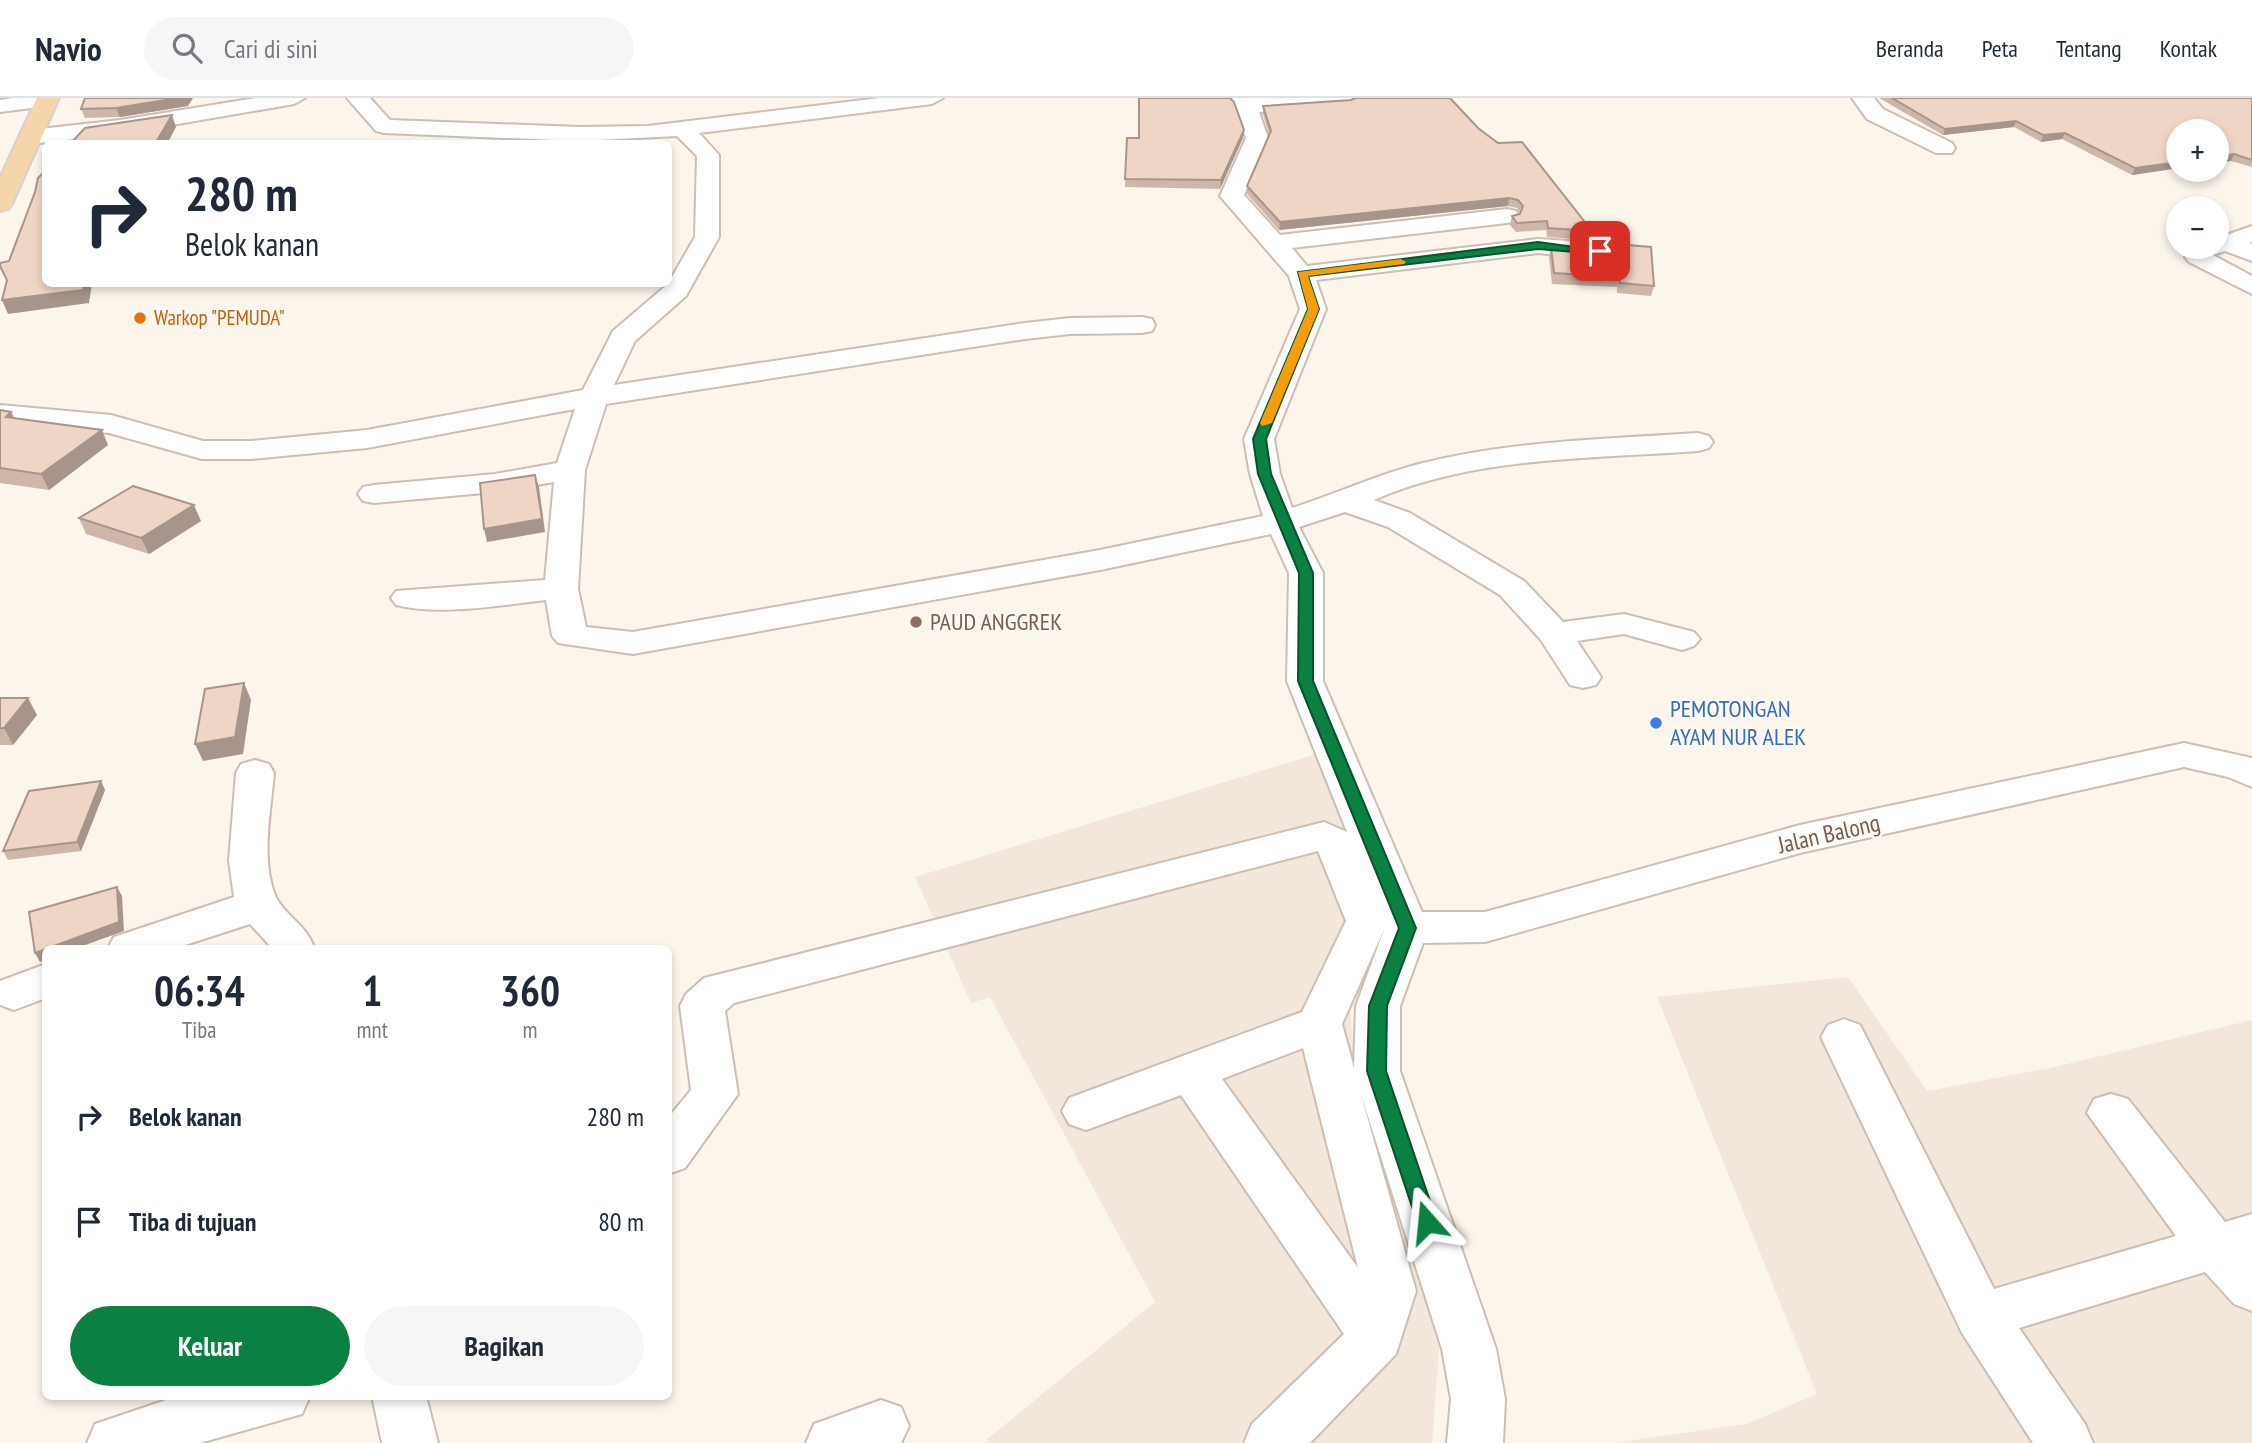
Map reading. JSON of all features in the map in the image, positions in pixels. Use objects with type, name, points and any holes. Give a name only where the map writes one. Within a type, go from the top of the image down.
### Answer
[{"type":"main road","points":[[2,196],[48,99]]},
{"type":"street","points":[[48,99],[7,105],[4,130],[34,132],[120,127],[294,98]]},
{"type":"street","points":[[358,98],[384,126],[579,134],[683,130],[932,98]]},
{"type":"street","points":[[1863,98],[1875,114],[1944,148]]},
{"type":"street","points":[[1350,99],[1241,102],[1257,138],[1232,196],[1301,274],[1313,309],[1259,439],[1265,474],[1281,522],[1306,573],[1306,681],[1407,928],[1378,1006],[1377,1071],[1469,1349],[1478,1399],[1475,1443]]},
{"type":"street","points":[[683,130],[708,155],[707,237],[677,290],[623,337],[594,397],[570,470],[561,589],[570,636],[633,643],[1100,561],[1281,522],[1346,501],[1404,476],[1506,458],[1698,442]]},
{"type":"street","points":[[1275,243],[1507,216]]},
{"type":"street","points":[[2229,242],[2252,233]]},
{"type":"street","points":[[1301,274],[1538,246],[1600,251]]},
{"type":"street","points":[[2229,247],[2252,253]]},
{"type":"street","points":[[2202,259],[2252,286]]},
{"type":"street","points":[[0,414],[111,424],[202,450],[252,450],[367,439],[594,397],[1025,331],[1070,326],[1142,325]]},
{"type":"street","points":[[374,494],[495,483],[570,470]]},
{"type":"street","points":[[1346,501],[1399,520],[1512,588],[1555,634],[1583,677]]},
{"type":"street","points":[[408,598],[472,597],[561,589]]},
{"type":"street","points":[[1555,634],[1624,624],[1682,639]]},
{"type":"street","name":"Jalan Balong","points":[[1407,928],[1485,927],[1800,839],[2184,755],[2239,767],[2252,774]]},
{"type":"street","points":[[255,773],[248,844],[258,905],[291,940],[292,945]]},
{"type":"street","points":[[672,1149],[715,1094],[702,1006],[720,990],[1324,836],[1339,846],[1367,921],[1319,1024],[1390,1291],[1377,1337],[1272,1443]]},
{"type":"street","points":[[138,945],[258,905]]},
{"type":"street","points":[[1086,1111],[1319,1024]]},
{"type":"street","points":[[1844,1037],[1980,1316],[2065,1443]]},
{"type":"street","points":[[1190,1071],[1377,1337]]},
{"type":"street","points":[[2111,1113],[2233,1242],[2252,1288]]},
{"type":"street","points":[[1980,1316],[2233,1242]]},
{"type":"street","points":[[115,1443],[173,1424],[267,1400]]},
{"type":"street","points":[[400,1400],[410,1443]]},
{"type":"shaded area","points":[[1323,752],[1393,916],[1350,1005],[1358,1126],[1418,1258],[1440,1337],[1432,1443],[988,1443],[986,1440],[1155,1302],[990,997],[971,1003],[915,877]]},
{"type":"shaded area","points":[[1848,977],[1927,1091],[2050,1068],[2252,1020],[2252,1443],[1613,1443],[1746,1424],[1817,1394],[1657,997]]},
{"type":"building","points":[[85,98],[178,98],[116,108],[81,109]]},
{"type":"building","points":[[1139,98],[1230,98],[1234,102],[1244,130],[1221,180],[1125,179],[1127,138],[1139,138]]},
{"type":"building","points":[[1355,98],[1450,98],[1478,128],[1498,143],[1522,142],[1592,231],[1548,228],[1547,221],[1517,223],[1512,216],[1520,214],[1523,206],[1518,200],[1509,198],[1280,222],[1247,186],[1271,131],[1263,106]]},
{"type":"building","points":[[1892,98],[2252,98],[2252,160],[2229,155],[2229,119],[2166,119],[2166,164],[2135,168],[2065,133],[2043,135],[2016,121],[1945,129]]},
{"type":"building","points":[[172,115],[157,140],[74,140],[85,128]]},
{"type":"building","points":[[42,174],[42,287],[84,287],[83,290],[2,300],[7,280],[0,263],[9,261],[38,178]]},
{"type":"building","points":[[1616,244],[1651,247],[1654,286],[1620,283],[1619,277],[1554,273],[1551,247],[1602,252]]},
{"type":"building","points":[[0,410],[11,412],[6,417],[102,430],[41,474],[0,468]]},
{"type":"building","points":[[535,475],[542,519],[484,529],[480,483]]},
{"type":"building","points":[[133,486],[194,505],[141,538],[79,518]]},
{"type":"building","points":[[244,683],[235,737],[195,744],[205,689]]},
{"type":"building","points":[[0,698],[28,698],[4,728],[0,728]]},
{"type":"building","points":[[101,781],[77,842],[3,851],[29,791]]},
{"type":"building","points":[[117,887],[119,922],[57,945],[42,945],[42,950],[35,953],[29,912]]},
{"type":"slow traffic","points":[[1266,423],[1313,309],[1301,274],[1401,262]]},
{"type":"place","name":"Warkop \"PEMUDA\"","points":[[140,318]]},
{"type":"place","name":"PAUD ANGGREK","points":[[916,622]]},
{"type":"place","name":"PEMOTONGAN AYAM NUR ALEK","points":[[1656,723]]},
{"type":"route","points":[[1427,1222],[1377,1071],[1378,1006],[1407,928],[1306,681],[1306,573],[1281,522],[1265,474],[1259,439],[1313,309],[1301,274],[1538,246],[1600,251]]}]
